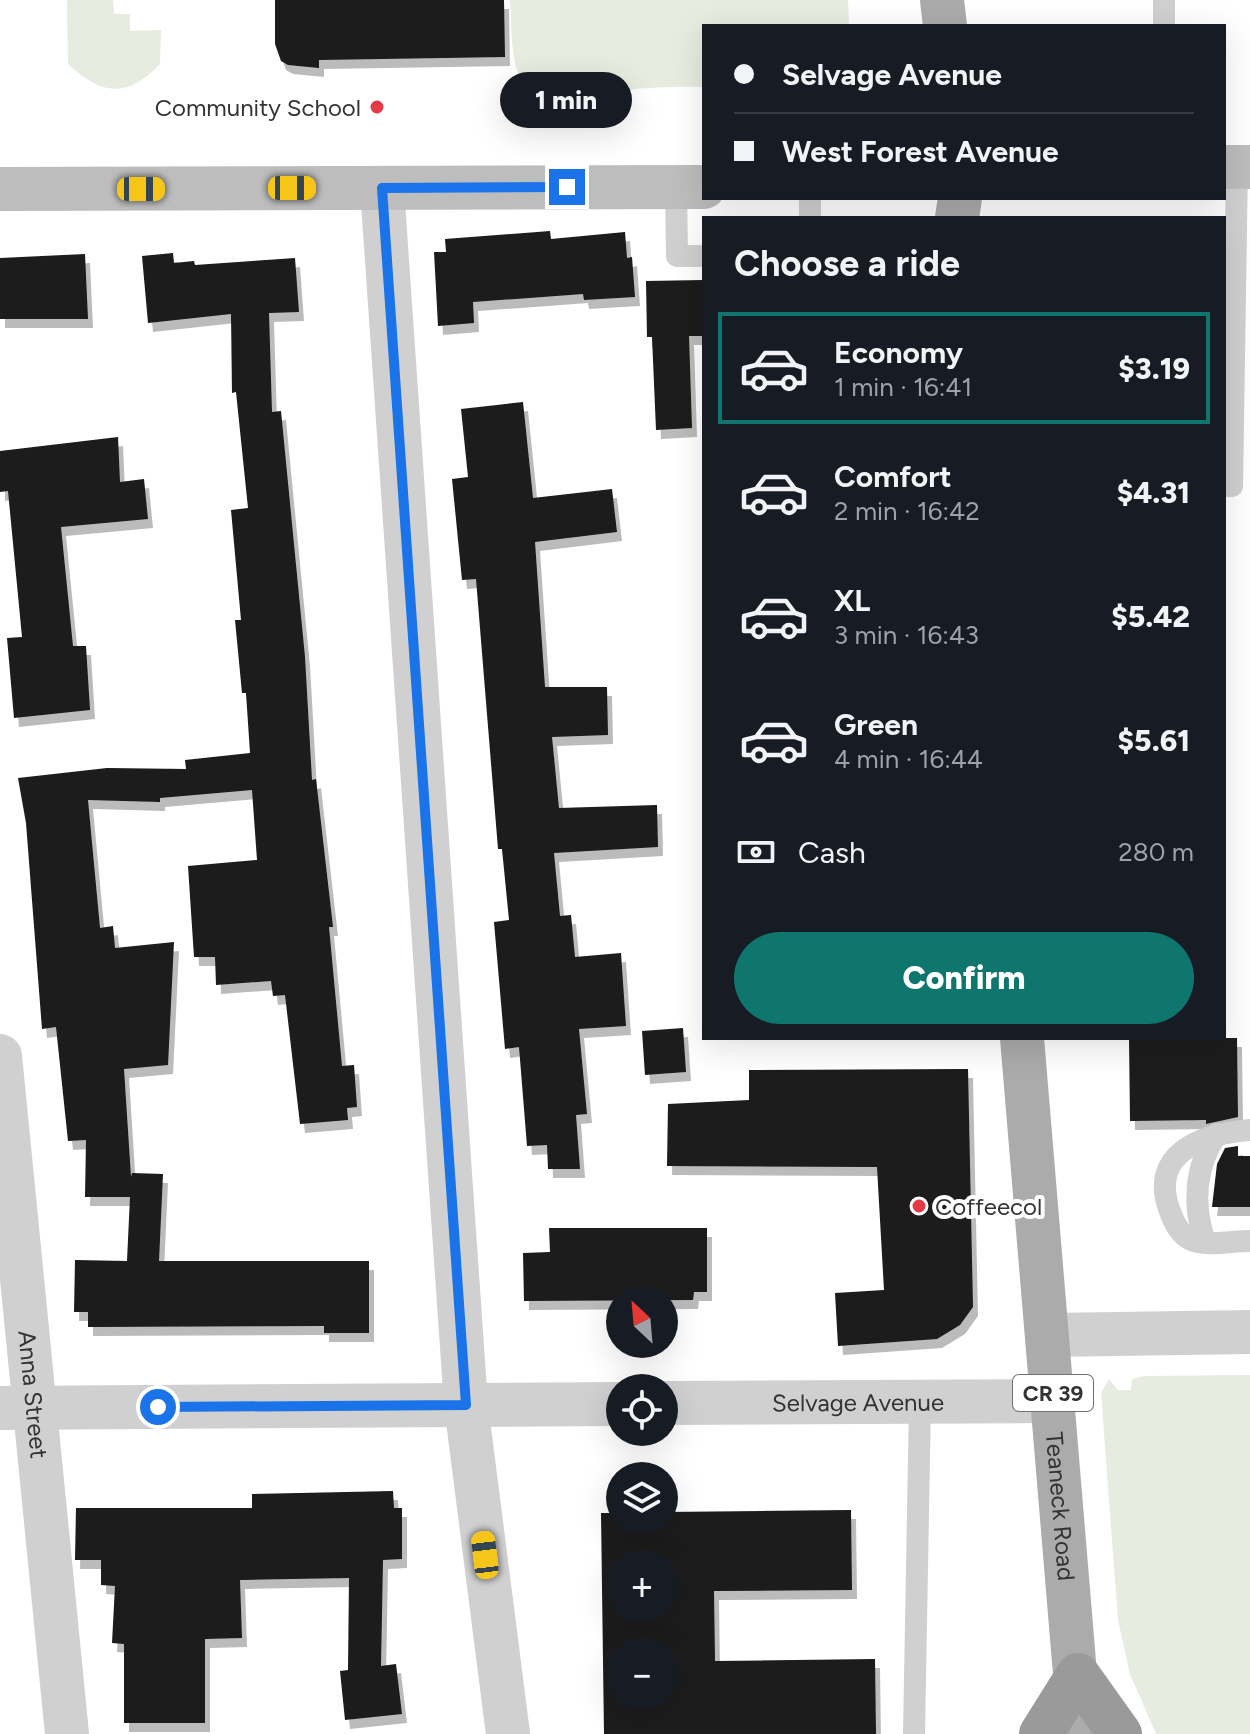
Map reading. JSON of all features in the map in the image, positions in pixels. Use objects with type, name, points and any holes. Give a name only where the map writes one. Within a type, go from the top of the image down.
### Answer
[{"type":"highway","points":[[1041,1734],[1078,1675],[1120,1734]]},
{"type":"main road","points":[[942,0],[945,24]]},
{"type":"main road","name":"Teaneck Road","points":[[1022,1040],[1078,1675],[1080,1734]]},
{"type":"street","points":[[0,189],[690,187]]},
{"type":"street","points":[[382,188],[466,1405],[508,1734]]},
{"type":"street","name":"Anna Street","points":[[0,1056],[18,1408],[67,1734]]},
{"type":"street","points":[[1049,1335],[1250,1332]]},
{"type":"street","name":"Selvage Avenue","points":[[678,1403],[1054,1401]]},
{"type":"street","points":[[18,1408],[606,1404]]},
{"type":"lane","points":[[1164,0],[1164,24]]},
{"type":"lane","points":[[1228,486],[1237,167]]},
{"type":"lane","points":[[690,187],[677,256],[702,256]]},
{"type":"lane","points":[[1250,1130],[1217,1134],[1189,1147],[1165,1171],[1163,1186],[1177,1226],[1186,1237],[1205,1242],[1250,1241]]},
{"type":"lane","points":[[1205,1242],[1197,1213],[1200,1161],[1217,1134]]},
{"type":"lane","points":[[914,1734],[920,1402]]},
{"type":"shaded area","points":[[67,0],[113,0],[114,14],[130,14],[130,31],[161,30],[160,64],[125,88],[103,87],[80,74],[68,64]]},
{"type":"shaded area","points":[[510,0],[848,0],[849,24],[702,24],[702,87],[653,88],[595,95],[567,105],[564,115],[545,115],[541,104],[520,78],[513,50]]},
{"type":"shaded area","points":[[1250,1375],[1250,1734],[1156,1734],[1130,1674],[1118,1620],[1101,1393],[1109,1379],[1118,1390],[1131,1390],[1132,1379],[1144,1376]]},
{"type":"building","points":[[275,0],[504,0],[505,57],[319,60],[319,68],[288,65],[281,61],[275,44]]},
{"type":"building","points":[[550,231],[551,239],[625,232],[627,258],[632,257],[635,297],[584,300],[583,294],[473,302],[474,323],[438,326],[434,252],[446,252],[445,239]]},
{"type":"building","points":[[173,253],[174,263],[194,261],[195,265],[295,258],[299,312],[269,313],[272,412],[281,411],[305,657],[312,780],[316,779],[333,927],[329,927],[342,1066],[354,1065],[357,1107],[347,1108],[348,1120],[300,1124],[285,995],[273,996],[271,981],[216,985],[215,957],[194,957],[188,866],[257,860],[252,790],[160,798],[160,802],[88,800],[100,928],[113,926],[115,948],[174,942],[168,1065],[124,1069],[131,1177],[132,1173],[163,1174],[159,1261],[369,1261],[369,1333],[324,1333],[324,1326],[88,1327],[88,1312],[74,1312],[75,1260],[127,1261],[130,1197],[85,1197],[86,1140],[68,1141],[56,1027],[42,1029],[26,823],[18,778],[107,768],[186,769],[185,760],[250,753],[246,693],[242,693],[235,620],[241,620],[231,510],[248,508],[236,392],[232,393],[231,314],[148,323],[142,256]]},
{"type":"building","points":[[85,254],[88,319],[0,319],[0,258]]},
{"type":"building","points":[[702,280],[702,336],[689,336],[692,428],[656,430],[652,337],[647,337],[646,281]]},
{"type":"building","points":[[523,402],[533,498],[612,489],[617,532],[535,542],[545,687],[607,687],[608,735],[552,737],[559,808],[657,805],[658,847],[554,853],[560,916],[571,915],[575,957],[621,953],[626,1026],[579,1029],[587,1114],[576,1115],[580,1169],[548,1169],[547,1145],[527,1146],[519,1047],[505,1049],[494,922],[509,920],[502,849],[498,849],[476,579],[462,580],[452,479],[468,477],[461,409]]},
{"type":"building","points":[[118,437],[120,482],[144,479],[148,519],[61,527],[73,646],[86,646],[90,710],[14,718],[7,638],[22,637],[8,491],[0,492],[0,451]]},
{"type":"building","points":[[683,1028],[686,1072],[645,1075],[642,1031]]},
{"type":"building","points":[[1237,1038],[1238,1117],[1206,1124],[1206,1120],[1130,1121],[1129,1040]]},
{"type":"building","points":[[968,1069],[973,1307],[960,1325],[937,1339],[838,1346],[835,1293],[884,1290],[877,1167],[667,1166],[668,1104],[749,1100],[749,1070]]},
{"type":"building","points":[[1238,1146],[1238,1156],[1250,1156],[1250,1207],[1212,1207],[1217,1164],[1225,1148]]},
{"type":"building","points":[[549,1228],[707,1228],[707,1292],[694,1292],[693,1300],[678,1300],[678,1286],[606,1286],[606,1301],[524,1301],[523,1253],[550,1252]]},
{"type":"building","points":[[393,1491],[394,1508],[402,1508],[402,1559],[383,1560],[381,1666],[396,1664],[402,1714],[345,1720],[340,1671],[348,1670],[349,1578],[240,1580],[242,1638],[205,1639],[205,1723],[124,1723],[124,1644],[112,1643],[115,1586],[101,1585],[101,1560],[75,1560],[76,1508],[252,1508],[252,1494]]},
{"type":"building","points":[[851,1510],[852,1590],[714,1591],[715,1661],[875,1659],[876,1734],[604,1734],[601,1513],[606,1513],[606,1534],[678,1534],[678,1512]]},
{"type":"place","name":"Community School","points":[[377,107]]},
{"type":"place","name":"Coffeecol","points":[[919,1206]]},
{"type":"route","points":[[158,1407],[466,1405],[382,188],[567,187]]}]
